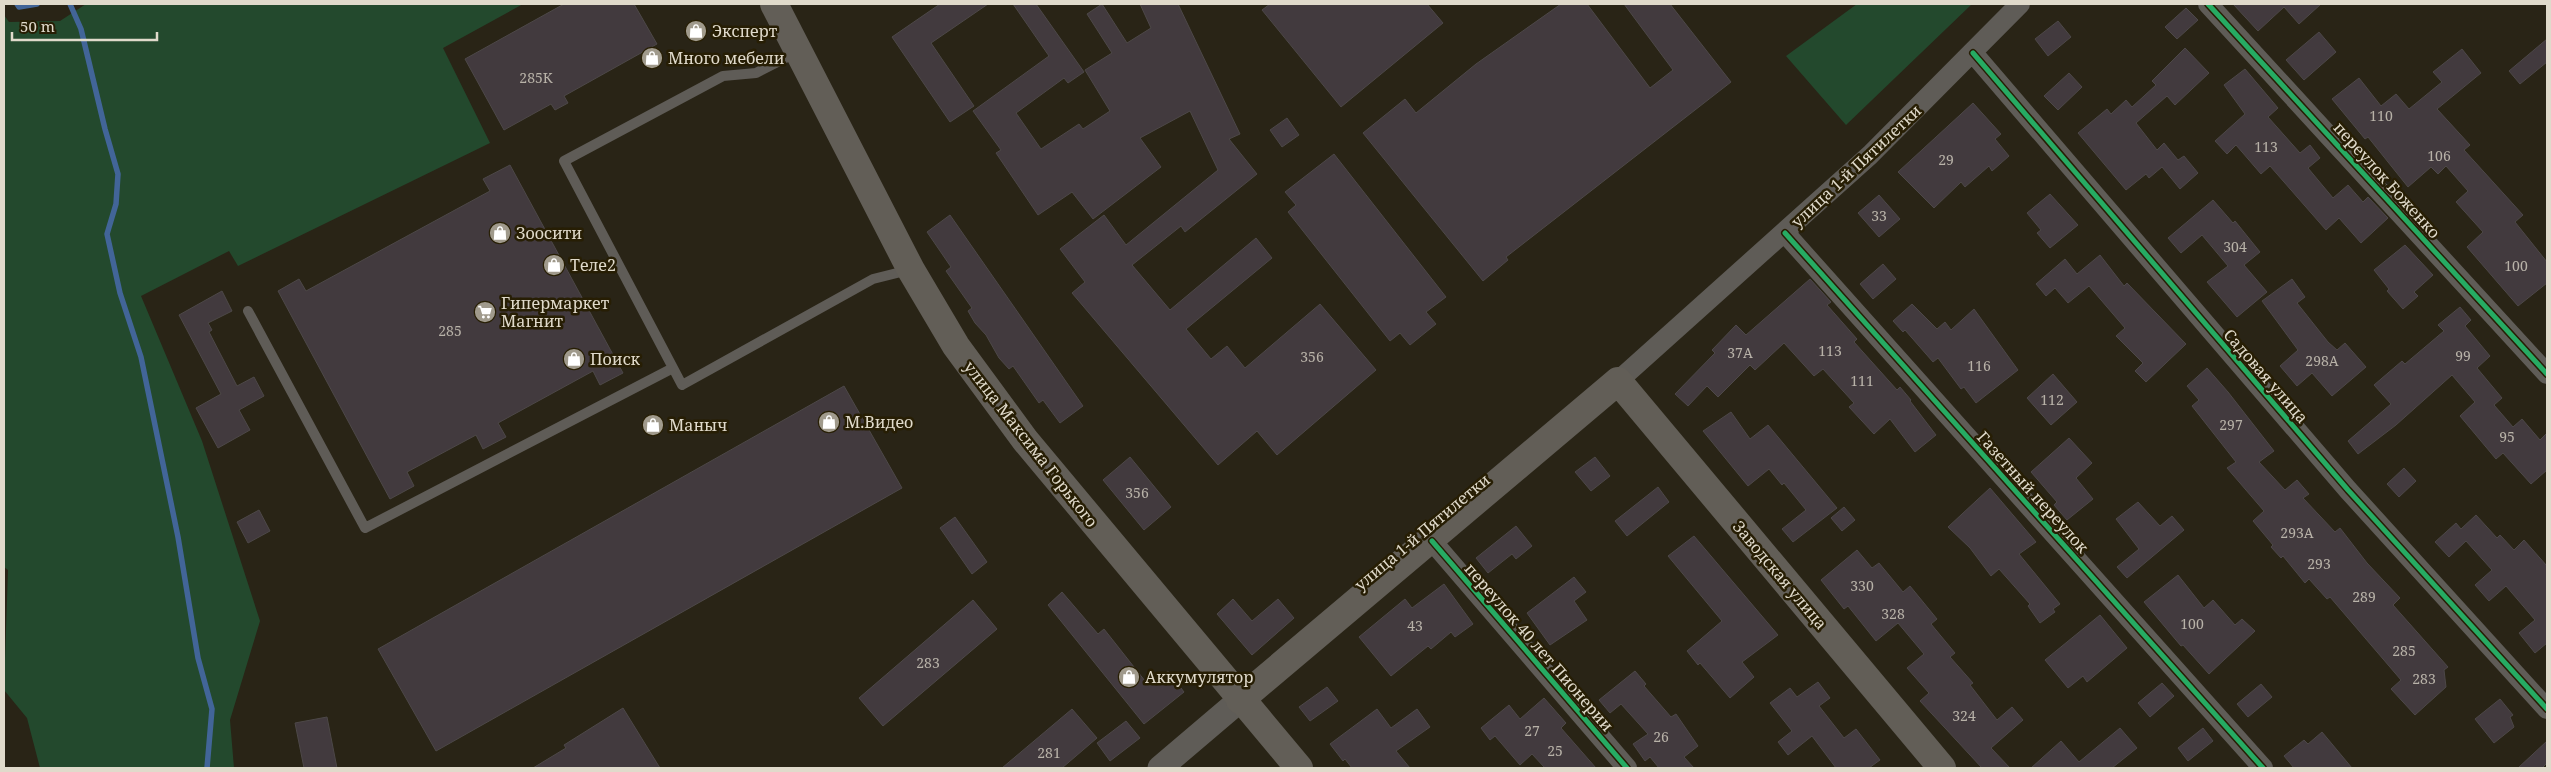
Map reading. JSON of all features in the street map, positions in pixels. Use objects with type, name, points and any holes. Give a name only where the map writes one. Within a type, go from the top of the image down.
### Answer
[{"type":"main road","name":"улица Максима Горького","points":[[774,4],[911,270],[956,346],[1024,440],[1240,700],[1299,768]]},
{"type":"main road","name":"улица 1-й Пятилетки","points":[[1240,700],[1432,541],[1618,382]]},
{"type":"main road","name":"Заводская улица","points":[[1618,382],[1942,768]]},
{"type":"street","name":"улица 1-й Пятилетки","points":[[1618,382],[1785,233],[1870,154],[2020,4]]},
{"type":"street","name":"переулок Боженко","points":[[2208,4],[2547,374]]},
{"type":"street","name":"Садовая улица","points":[[1973,53],[2348,490],[2547,709]]},
{"type":"street","name":"Газетный переулок","points":[[1785,233],[2263,768]]},
{"type":"street","name":"переулок 40 лет Пионерии","points":[[1432,541],[1627,768]]},
{"type":"street","name":"улица 1-й Пятилетки","points":[[1160,768],[1240,700]]},
{"type":"lane","points":[[798,51],[756,73],[723,76],[564,161],[682,385],[873,279],[911,270]]},
{"type":"lane","points":[[248,311],[365,528],[673,368]]},
{"type":"green space","points":[[86,4],[523,4],[443,48],[490,143],[238,266],[229,251],[141,296],[202,441],[260,621],[230,720],[234,768],[40,768],[27,718],[4,690],[8,570],[4,567],[4,15],[9,22],[60,21]]},
{"type":"green space","points":[[1857,4],[1972,4],[1846,125],[1786,56]]},
{"type":"building","points":[[564,4],[634,4],[657,44],[564,96],[568,103],[555,110],[551,104],[504,130],[465,59]]},
{"type":"building","points":[[940,4],[988,4],[931,43],[974,106],[950,122],[892,37]]},
{"type":"building","points":[[1013,4],[1036,4],[1084,72],[1068,83],[1064,78],[1016,113],[1041,149],[1079,124],[1083,129],[1110,111],[1085,70],[1112,53],[1087,14],[1102,4],[1127,43],[1151,28],[1140,4],[1178,4],[1240,134],[1229,139],[1257,174],[1185,232],[1181,226],[1132,265],[1170,310],[1256,238],[1272,258],[1186,329],[1211,359],[1227,346],[1245,368],[1320,304],[1376,370],[1277,455],[1257,431],[1218,465],[1072,293],[1085,282],[1060,249],[1104,215],[1126,245],[1218,170],[1190,111],[1140,138],[1161,167],[1093,219],[1072,192],[1038,215],[996,153],[1001,150],[973,111],[1049,56]]},
{"type":"building","points":[[1270,4],[1427,4],[1443,23],[1341,107],[1262,10]]},
{"type":"building","points":[[1561,4],[1587,4],[1650,88],[1673,70],[1624,4],[1670,4],[1731,82],[1506,257],[1508,260],[1483,281],[1363,133],[1405,99],[1416,113],[1476,64]]},
{"type":"building","points":[[2233,4],[2321,4],[2299,24],[2284,7],[2258,31]]},
{"type":"building","points":[[2186,8],[2198,20],[2177,39],[2165,27]]},
{"type":"building","points":[[2058,21],[2071,37],[2048,56],[2035,39]]},
{"type":"building","points":[[2319,32],[2336,52],[2304,80],[2286,60]]},
{"type":"building","points":[[2547,39],[2547,62],[2520,84],[2509,71]]},
{"type":"building","points":[[2185,48],[2209,73],[2175,105],[2167,96],[2136,123],[2157,150],[2164,143],[2178,160],[2184,156],[2198,173],[2180,189],[2162,167],[2149,178],[2146,174],[2126,190],[2078,133],[2107,109],[2111,114],[2126,100],[2132,107],[2156,85],[2152,81]]},
{"type":"building","points":[[2462,49],[2481,73],[2437,109],[2470,145],[2464,150],[2523,215],[2515,222],[2547,262],[2547,283],[2518,306],[2467,247],[2483,232],[2456,202],[2468,191],[2446,166],[2438,174],[2431,167],[2408,187],[2368,137],[2365,139],[2332,99],[2359,78],[2381,106],[2396,94],[2409,109],[2442,82],[2433,72]]},
{"type":"building","points":[[2245,69],[2278,108],[2268,117],[2300,153],[2310,145],[2320,158],[2308,168],[2333,198],[2348,185],[2363,202],[2368,197],[2388,218],[2361,243],[2339,218],[2326,230],[2270,166],[2261,174],[2236,145],[2227,154],[2215,141],[2245,114],[2224,85]]},
{"type":"building","points":[[2069,73],[2082,87],[2058,110],[2044,96]]},
{"type":"building","points":[[1973,103],[2001,134],[1995,139],[2009,156],[1992,171],[1989,166],[1965,187],[1961,182],[1934,208],[1898,172]]},
{"type":"building","points":[[1287,118],[1299,135],[1282,147],[1270,130]]},
{"type":"building","points":[[1334,154],[1446,297],[1426,312],[1436,324],[1410,345],[1400,333],[1390,341],[1288,212],[1296,205],[1285,192]]},
{"type":"building","points":[[510,165],[623,373],[600,385],[593,371],[498,423],[506,437],[483,449],[476,435],[407,472],[414,486],[390,499],[278,291],[299,279],[306,291],[490,191],[483,179]]},
{"type":"building","points":[[2050,194],[2078,225],[2050,248],[2037,233],[2041,230],[2027,213]]},
{"type":"building","points":[[1879,195],[1900,219],[1879,237],[1858,213]]},
{"type":"building","points":[[2213,200],[2233,223],[2235,221],[2260,252],[2244,265],[2267,292],[2237,317],[2207,282],[2228,266],[2202,235],[2181,253],[2168,238]]},
{"type":"building","points":[[950,215],[1083,406],[1060,423],[1043,400],[1039,403],[1013,366],[1009,369],[999,358],[986,335],[975,323],[968,311],[972,308],[946,271],[951,267],[927,232]]},
{"type":"building","points":[[2405,245],[2433,275],[2414,292],[2418,296],[2403,309],[2387,291],[2389,289],[2374,270]]},
{"type":"building","points":[[2100,255],[2124,286],[2127,283],[2186,344],[2146,382],[2135,371],[2143,363],[2116,336],[2125,328],[2089,286],[2068,303],[2055,288],[2046,296],[2036,284],[2065,259],[2077,274]]},
{"type":"building","points":[[1883,264],[1896,279],[1873,299],[1860,284]]},
{"type":"building","points":[[1810,279],[1831,302],[1827,305],[1857,339],[1854,342],[1897,390],[1900,387],[1936,435],[1915,452],[1890,419],[1874,434],[1849,407],[1854,403],[1823,369],[1814,376],[1784,343],[1755,370],[1750,365],[1718,397],[1707,386],[1688,406],[1675,394],[1715,353],[1712,350],[1736,325],[1746,335]]},
{"type":"building","points":[[2292,279],[2305,297],[2297,303],[2328,342],[2337,350],[2345,343],[2366,367],[2332,396],[2312,373],[2297,386],[2280,366],[2298,350],[2262,301]]},
{"type":"building","points":[[222,291],[232,311],[208,323],[212,330],[209,332],[237,386],[254,377],[264,396],[239,410],[250,430],[218,448],[196,408],[221,394],[179,315]]},
{"type":"building","points":[[1912,304],[1937,329],[1945,322],[1951,330],[1974,309],[2018,370],[1976,403],[1964,387],[1961,389],[1938,358],[1933,362],[1905,330],[1903,332],[1893,321]]},
{"type":"building","points":[[2460,307],[2471,320],[2465,326],[2490,356],[2477,368],[2502,398],[2494,405],[2513,427],[2522,419],[2540,440],[2547,433],[2547,470],[2531,484],[2503,453],[2496,459],[2460,416],[2475,402],[2452,375],[2396,425],[2358,454],[2348,441],[2391,404],[2374,385],[2402,361],[2405,364],[2444,331],[2438,325]]},
{"type":"building","points":[[2207,368],[2274,451],[2259,462],[2285,490],[2297,480],[2309,494],[2303,498],[2335,532],[2340,528],[2367,563],[2400,598],[2393,605],[2448,667],[2444,670],[2446,687],[2415,715],[2391,689],[2401,680],[2330,597],[2327,599],[2309,579],[2305,583],[2283,556],[2281,558],[2253,521],[2264,511],[2227,468],[2236,462],[2192,406],[2199,400],[2187,386]]},
{"type":"building","points":[[2053,374],[2077,402],[2051,425],[2027,398]]},
{"type":"building","points":[[844,386],[902,488],[436,751],[378,649]]},
{"type":"building","points":[[1731,412],[1750,439],[1768,425],[1837,508],[1793,542],[1782,529],[1806,510],[1784,483],[1782,485],[1769,469],[1748,486],[1703,431]]},
{"type":"building","points":[[2069,438],[2092,463],[2076,478],[2093,499],[2067,520],[2054,505],[2057,502],[2031,472]]},
{"type":"building","points":[[1130,457],[1171,507],[1144,530],[1103,480]]},
{"type":"building","points":[[1595,457],[1610,476],[1591,491],[1575,472]]},
{"type":"building","points":[[2404,468],[2416,481],[2399,497],[2387,484]]},
{"type":"building","points":[[1658,487],[1669,502],[1627,536],[1615,521]]},
{"type":"building","points":[[1990,488],[2036,542],[2019,554],[2060,604],[2053,609],[2055,612],[2040,623],[2028,606],[2030,604],[1999,569],[1991,576],[1970,548],[1948,527]]},
{"type":"building","points":[[2138,502],[2160,526],[2172,516],[2184,530],[2127,578],[2117,567],[2139,549],[2116,519]]},
{"type":"building","points":[[1844,507],[1855,520],[1842,531],[1831,518]]},
{"type":"building","points":[[259,510],[270,531],[248,543],[237,522]]},
{"type":"building","points":[[2476,515],[2497,538],[2500,535],[2514,550],[2524,540],[2547,566],[2547,643],[2535,653],[2519,633],[2535,620],[2506,586],[2489,601],[2475,585],[2492,570],[2466,541],[2449,557],[2435,542],[2456,523],[2461,529]]},
{"type":"building","points":[[955,517],[987,562],[972,574],[940,528]]},
{"type":"building","points":[[1516,526],[1532,546],[1516,559],[1512,554],[1488,573],[1476,558]]},
{"type":"building","points":[[1694,536],[1778,635],[1742,662],[1754,677],[1730,698],[1687,651],[1722,621],[1668,556]]},
{"type":"building","points":[[1857,550],[1872,568],[1879,563],[1903,592],[1910,586],[1937,619],[1931,624],[1955,653],[1950,657],[1973,683],[1970,685],[1997,720],[2012,707],[2023,720],[1991,748],[2010,768],[1982,768],[1920,701],[1929,693],[1907,668],[1924,654],[1898,623],[1876,641],[1848,606],[1844,609],[1821,580]]},
{"type":"building","points":[[2178,575],[2204,608],[2213,600],[2235,625],[2242,619],[2255,631],[2209,674],[2183,645],[2181,646],[2144,602]]},
{"type":"building","points":[[1574,577],[1586,592],[1574,601],[1587,620],[1550,645],[1527,613]]},
{"type":"building","points":[[1444,584],[1473,624],[1455,637],[1451,632],[1431,649],[1428,646],[1391,676],[1359,637],[1405,599],[1412,608]]},
{"type":"building","points":[[1062,592],[1098,634],[1104,629],[1149,686],[1168,671],[1184,692],[1144,724],[1048,605]]},
{"type":"building","points":[[1233,599],[1252,621],[1278,599],[1294,618],[1252,655],[1217,614]]},
{"type":"building","points":[[973,600],[997,629],[883,726],[859,698]]},
{"type":"building","points":[[2100,615],[2127,648],[2087,682],[2083,676],[2068,688],[2045,660]]},
{"type":"building","points":[[1635,671],[1646,684],[1644,686],[1671,717],[1676,714],[1698,746],[1684,757],[1694,768],[1659,768],[1650,757],[1645,761],[1633,744],[1648,734],[1621,704],[1610,713],[1599,700]]},
{"type":"building","points":[[1818,682],[1830,698],[1819,706],[1844,738],[1856,729],[1880,760],[1869,768],[1836,768],[1812,736],[1788,755],[1778,742],[1792,731],[1770,703],[1790,688],[1797,697]]},
{"type":"building","points":[[2162,683],[2174,696],[2150,717],[2138,703]]},
{"type":"building","points":[[2261,684],[2272,697],[2248,717],[2237,704]]},
{"type":"building","points":[[1327,687],[1338,701],[1310,721],[1299,707]]},
{"type":"building","points":[[1544,698],[1566,723],[1561,728],[1596,768],[1545,768],[1532,754],[1520,765],[1495,736],[1490,740],[1481,728],[1509,705],[1520,719]]},
{"type":"building","points":[[2500,699],[2513,715],[2510,717],[2514,727],[2494,743],[2475,719]]},
{"type":"building","points":[[623,708],[660,768],[533,768],[566,748],[564,745]]},
{"type":"building","points":[[1072,709],[1097,738],[1062,768],[1002,768]]},
{"type":"building","points":[[1377,709],[1391,728],[1417,709],[1430,727],[1396,751],[1410,768],[1352,768],[1345,759],[1343,761],[1330,744]]},
{"type":"building","points":[[327,717],[337,768],[304,768],[295,723]]},
{"type":"building","points":[[1126,721],[1140,738],[1110,761],[1097,743]]},
{"type":"building","points":[[2120,728],[2137,748],[2112,768],[2031,768],[2061,741],[2079,762]]},
{"type":"building","points":[[2203,728],[2213,741],[2188,761],[2178,748]]},
{"type":"building","points":[[2322,732],[2352,768],[2294,768],[2284,756],[2304,740],[2308,744]]},
{"type":"building","points":[[2547,741],[2547,763],[2542,768],[2518,768]]},
{"type":"waterway","points":[[17,4],[19,7],[37,4]]},
{"type":"waterway","points":[[70,4],[81,29],[118,174],[116,204],[107,234],[120,293],[141,357],[178,537],[198,658],[212,709],[207,768]]},
{"type":"cycle path","points":[[2208,4],[2547,374]]},
{"type":"cycle path","points":[[1973,53],[2348,490],[2547,709]]},
{"type":"cycle path","points":[[1785,233],[2263,768]]},
{"type":"cycle path","points":[[1432,541],[1627,768]]},
{"type":"place","name":"Эксперт","points":[[696,31]]},
{"type":"place","name":"Много мебели","points":[[652,58]]},
{"type":"place","name":"Зоосити","points":[[500,233]]},
{"type":"place","name":"Теле2","points":[[554,265]]},
{"type":"place","name":"Гипермаркет Магнит","points":[[485,312]]},
{"type":"place","name":"Поиск","points":[[574,359]]},
{"type":"place","name":"М.Видео","points":[[829,422]]},
{"type":"place","name":"Маныч","points":[[653,425]]},
{"type":"place","name":"Аккумулятор","points":[[1129,677]]}]
